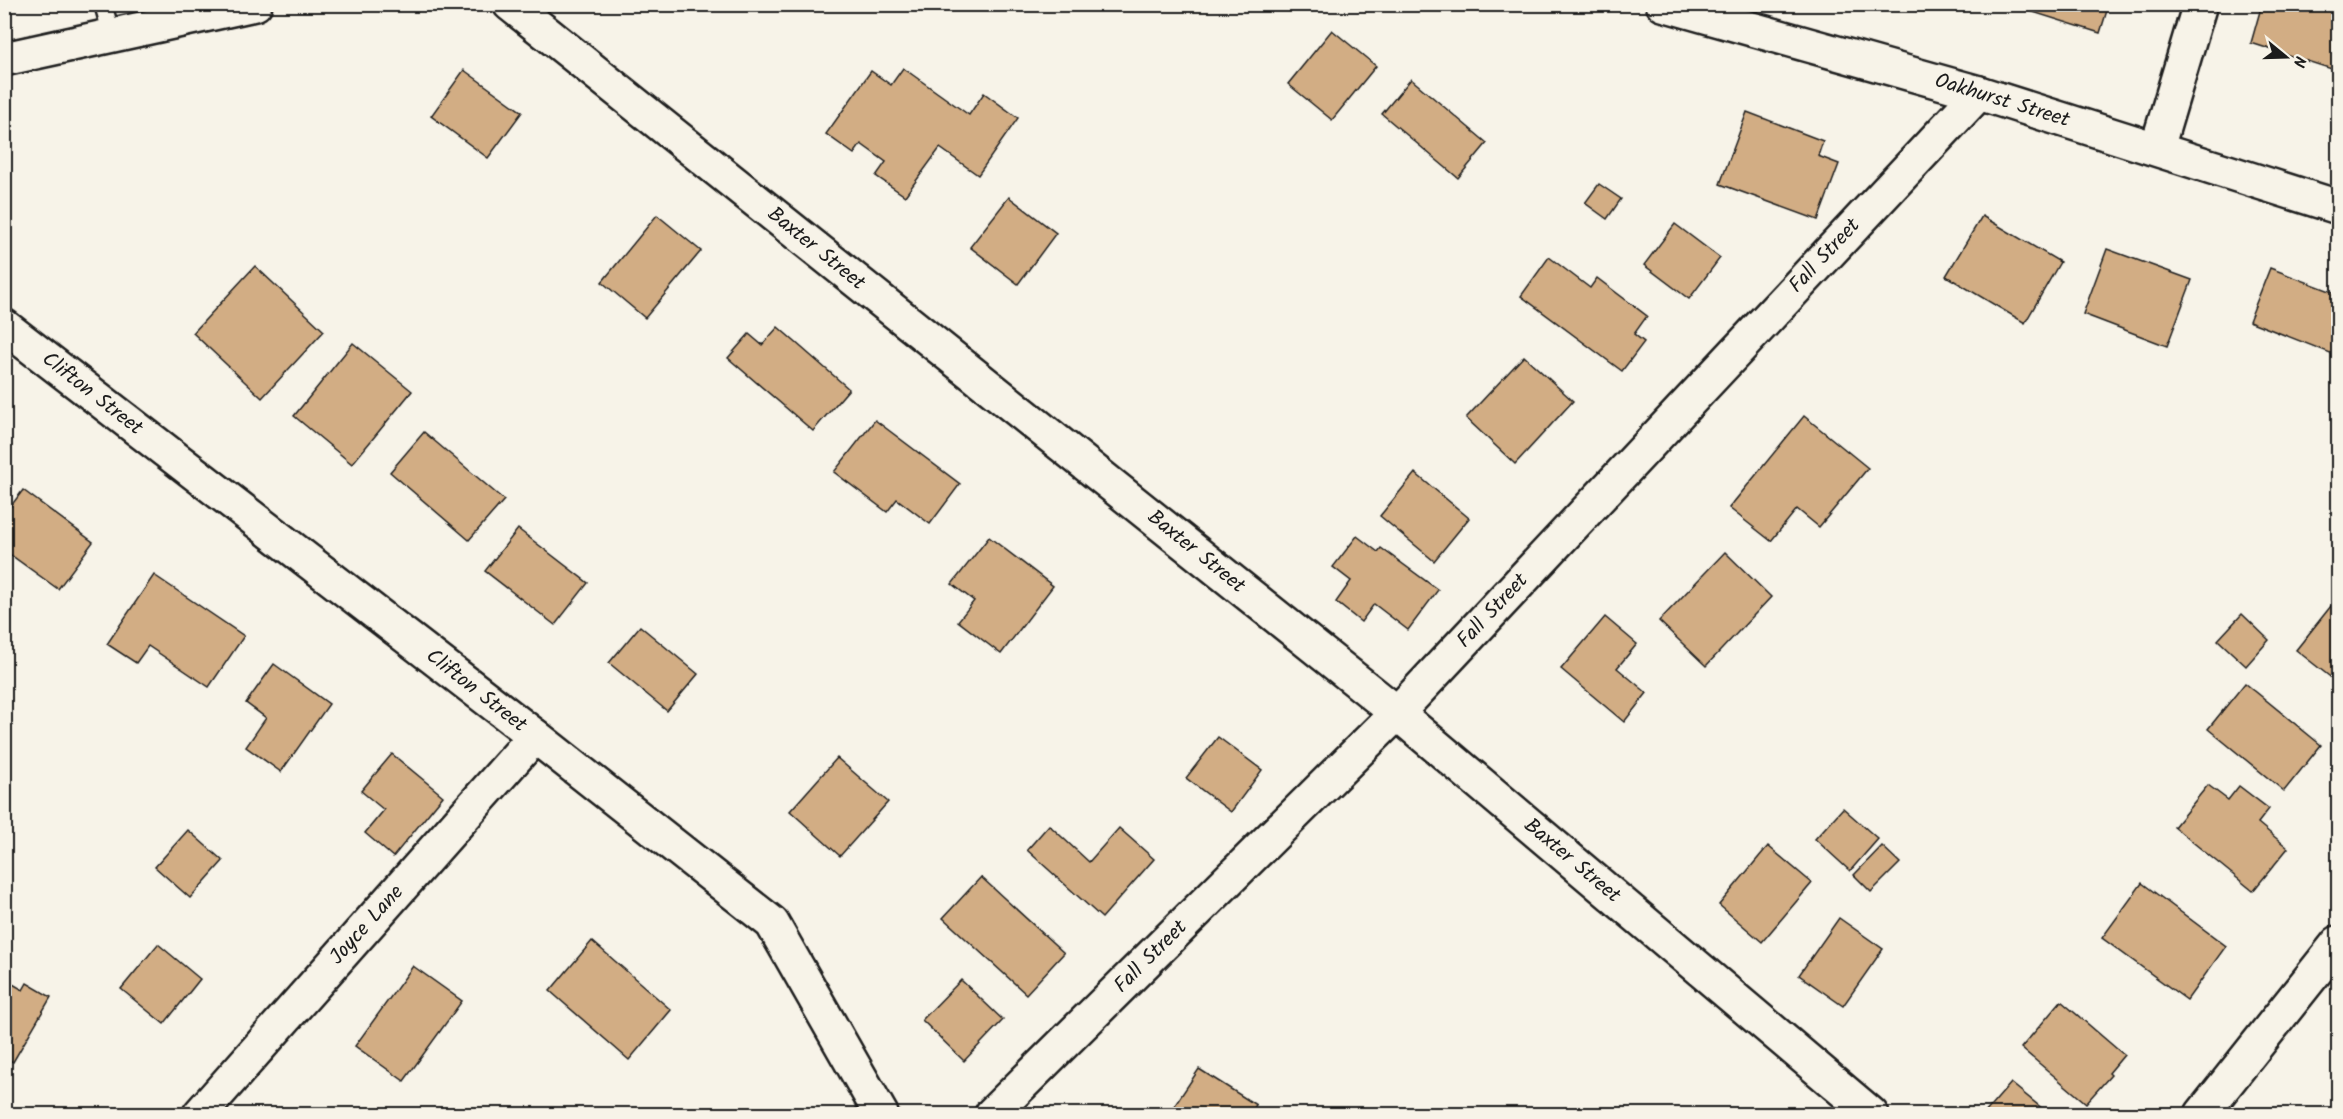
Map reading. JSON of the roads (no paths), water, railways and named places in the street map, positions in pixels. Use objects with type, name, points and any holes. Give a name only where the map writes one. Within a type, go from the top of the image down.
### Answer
[{"type":"street","points":[[4,59],[255,4]]},
{"type":"street","name":"Baxter Street","points":[[510,4],[1397,713],[1871,1114]]},
{"type":"street","name":"Oakhurst Street","points":[[1663,4],[1979,93],[2338,207]]},
{"type":"street","points":[[2157,148],[2199,4]]},
{"type":"street","name":"Fall Street","points":[[992,1114],[1397,713],[1979,93]]},
{"type":"street","name":"Clifton Street","points":[[4,326],[535,736],[772,923],[881,1114]]},
{"type":"street","name":"Joyce Lane","points":[[200,1114],[535,736]]},
{"type":"street","points":[[2202,1114],[2338,943]]},
{"type":"lane","points":[[103,4],[112,36]]}]
